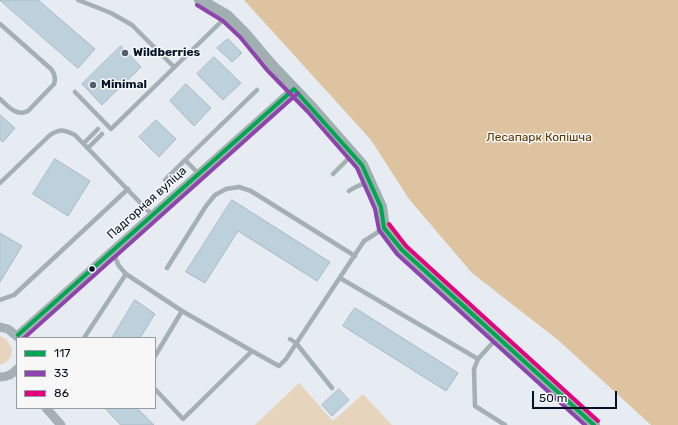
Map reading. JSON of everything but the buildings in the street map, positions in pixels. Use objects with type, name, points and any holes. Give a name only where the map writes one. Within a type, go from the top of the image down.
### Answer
[{"type":"main road","points":[[200,0],[227,16],[244,33],[362,165],[381,207],[384,228],[402,250],[594,425]]},
{"type":"street","name":"Падгорная вуліца","points":[[0,327],[8,329],[18,337],[198,173],[294,89]]},
{"type":"street","points":[[0,377],[5,377],[16,372]]},
{"type":"street","points":[[47,409],[61,425]]},
{"type":"lane","points":[[78,0],[111,13],[132,25],[174,68]]},
{"type":"lane","points":[[74,92],[111,129],[227,16]]},
{"type":"lane","points":[[0,24],[51,69],[56,80],[28,111],[24,113],[17,113],[0,99]]},
{"type":"lane","points":[[165,180],[257,90]]},
{"type":"lane","points":[[84,143],[98,129]]},
{"type":"lane","points":[[0,183],[50,135],[56,131],[63,130],[75,135],[84,143],[152,215]]},
{"type":"lane","points":[[88,148],[102,134]]},
{"type":"lane","points":[[333,174],[353,154]]},
{"type":"lane","points":[[185,160],[198,173]]},
{"type":"lane","points":[[349,191],[363,183],[371,182]]},
{"type":"lane","points":[[167,268],[206,206],[215,195],[226,189],[239,187],[251,191],[355,256]]},
{"type":"lane","points":[[0,300],[14,295],[128,189]]},
{"type":"lane","points":[[112,251],[119,266],[126,274],[182,311],[279,366],[286,359],[364,241],[384,228]]},
{"type":"lane","points":[[85,337],[126,274]]},
{"type":"lane","points":[[340,278],[478,360]]},
{"type":"lane","points":[[156,354],[182,311]]},
{"type":"lane","points":[[497,338],[478,360],[474,369],[475,406],[505,425]]},
{"type":"lane","points":[[290,339],[296,344],[332,388]]},
{"type":"lane","points":[[156,390],[183,419],[252,351]]},
{"type":"shaded area","points":[[0,336],[6,339],[12,348],[9,359],[0,365]]},
{"type":"shaded area","points":[[299,383],[333,421],[363,394],[392,425],[255,425]]},
{"type":"green space","name":"Лесапарк Копішча","points":[[244,0],[678,0],[678,425],[651,425],[558,340],[472,273],[409,199],[371,140]]},
{"type":"transit line","name":"33","points":[[197,5],[223,21],[240,37],[267,70],[308,112],[357,168],[375,209],[379,230],[397,254],[585,425]]},
{"type":"transit line","name":"117","points":[[294,89],[362,165],[381,207],[384,228],[402,250],[594,425]]},
{"type":"transit line","name":"117","points":[[18,335],[294,89]]},
{"type":"transit line","name":"33","points":[[25,337],[298,93]]},
{"type":"transit line","name":"86","points":[[389,224],[406,246],[598,421]]},
{"type":"place","name":"Wildberries","points":[[125,53]]},
{"type":"place","name":"Minimal","points":[[93,85]]}]
